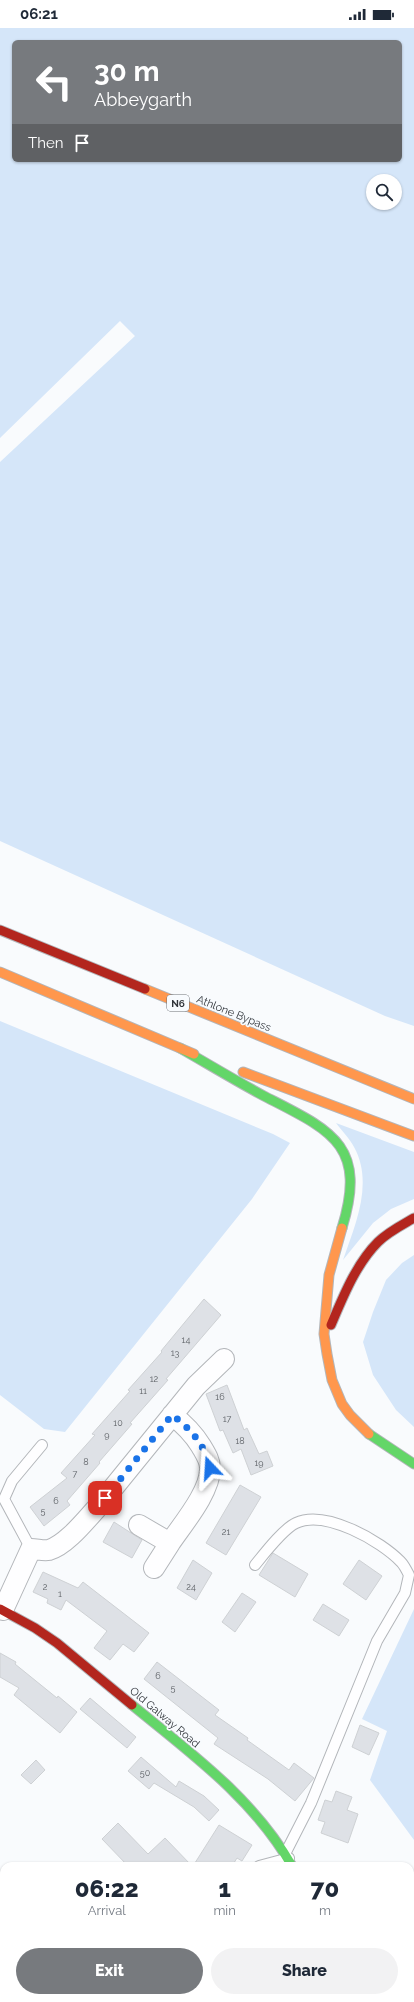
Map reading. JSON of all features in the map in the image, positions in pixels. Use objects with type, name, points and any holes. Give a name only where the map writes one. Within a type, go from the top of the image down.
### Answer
[{"type":"main road","name":"Athlone Bypass","points":[[0,930],[414,1099]]},
{"type":"main road","points":[[0,972],[180,1048],[414,1136]]},
{"type":"main road","points":[[180,1048],[304,1117],[330,1134],[342,1148],[349,1166],[350,1200],[330,1265],[324,1341],[331,1378],[336,1392],[349,1413],[368,1434],[394,1453],[414,1464]]},
{"type":"main road","points":[[356,1075],[399,1082]]},
{"type":"main road","points":[[324,1341],[349,1286],[374,1246],[394,1230],[414,1218]]},
{"type":"main road","name":"Old Galway Road","points":[[1,1609],[56,1643],[218,1776],[261,1817],[289,1859]]},
{"type":"street","points":[[1,1609],[31,1548],[50,1550],[79,1527],[96,1509],[196,1386],[224,1359]]},
{"type":"street","points":[[154,1568],[205,1489],[210,1468],[209,1460],[192,1432],[172,1415]]},
{"type":"street","points":[[139,1525],[170,1543]]},
{"type":"lane","points":[[31,1548],[4,1499],[12,1481],[42,1445]]},
{"type":"lane","points":[[255,1565],[278,1538],[296,1523],[315,1519],[338,1524],[378,1544],[402,1562],[409,1575],[404,1593],[377,1641],[289,1859],[276,1862]]},
{"type":"shaded area","points":[[0,28],[414,28],[414,1026],[385,1016],[0,841],[0,462],[135,336],[120,321],[0,438]]},
{"type":"shaded area","points":[[0,1021],[273,1134],[290,1143],[252,1199],[65,1432],[44,1429],[0,1395]]},
{"type":"shaded area","points":[[336,1123],[414,1152],[414,1199],[391,1209],[373,1223],[343,1260],[357,1218],[362,1189],[362,1175],[360,1161],[354,1147]]},
{"type":"shaded area","points":[[414,1255],[414,1427],[396,1410],[373,1375],[363,1342],[386,1280],[402,1263]]},
{"type":"shaded area","points":[[414,1609],[414,1840],[370,1780],[387,1731],[362,1719]]},
{"type":"building","points":[[204,1299],[221,1315],[166,1379],[168,1380],[130,1423],[132,1424],[67,1501],[70,1505],[44,1526],[30,1507],[67,1478],[61,1473],[95,1435],[92,1434],[130,1391],[128,1390],[162,1352],[161,1351]]},
{"type":"building","points":[[227,1385],[244,1430],[247,1428],[259,1454],[267,1451],[273,1466],[251,1475],[241,1449],[233,1453],[223,1430],[220,1431],[206,1394]]},
{"type":"building","points":[[240,1485],[261,1497],[226,1555],[206,1543]]},
{"type":"building","points":[[114,1522],[142,1540],[132,1558],[103,1542]]},
{"type":"building","points":[[273,1553],[308,1574],[295,1597],[259,1575]]},
{"type":"building","points":[[193,1560],[212,1573],[196,1600],[177,1588]]},
{"type":"building","points":[[359,1560],[382,1576],[366,1600],[343,1584]]},
{"type":"building","points":[[43,1572],[78,1588],[83,1582],[149,1633],[134,1652],[123,1644],[110,1660],[94,1648],[107,1631],[66,1600],[61,1610],[47,1603],[48,1599],[33,1592]]},
{"type":"building","points":[[242,1593],[256,1602],[235,1632],[222,1622]]},
{"type":"building","points":[[323,1604],[349,1620],[339,1636],[313,1620]]},
{"type":"building","points":[[0,1653],[16,1662],[15,1664],[77,1712],[60,1733],[14,1695],[19,1688],[0,1677]]},
{"type":"building","points":[[157,1662],[219,1710],[215,1715],[248,1738],[247,1740],[289,1770],[294,1763],[314,1778],[295,1801],[268,1779],[214,1744],[218,1738],[144,1679]]},
{"type":"building","points":[[90,1698],[136,1737],[127,1748],[80,1709]]},
{"type":"building","points":[[360,1725],[379,1733],[369,1755],[352,1747]]},
{"type":"building","points":[[141,1757],[176,1787],[179,1781],[204,1796],[219,1810],[209,1821],[194,1807],[154,1783],[149,1789],[128,1771]]},
{"type":"building","points":[[36,1760],[45,1770],[31,1784],[21,1775]]},
{"type":"building","points":[[336,1791],[352,1797],[347,1810],[358,1814],[348,1843],[321,1833],[325,1822],[318,1820],[325,1800],[332,1802]]},
{"type":"building","points":[[118,1823],[148,1854],[165,1838],[188,1862],[124,1862],[102,1839]]},
{"type":"building","points":[[219,1825],[252,1845],[242,1861],[237,1858],[234,1862],[196,1862]]},
{"type":"traffic: fast","points":[[180,1048],[308,1119],[325,1131],[338,1143],[346,1158],[350,1177],[349,1200],[342,1228]]},
{"type":"traffic: fast","points":[[369,1434],[414,1464]]},
{"type":"traffic: fast","points":[[132,1705],[199,1759],[220,1778],[259,1819],[277,1842],[290,1862]]},
{"type":"traffic: slow","points":[[0,972],[194,1054]]},
{"type":"traffic: slow","points":[[145,989],[414,1099]]},
{"type":"traffic: slow","points":[[243,1072],[414,1136]]},
{"type":"traffic: slow","points":[[342,1228],[329,1275],[324,1334],[332,1380],[342,1404],[350,1415],[369,1434]]},
{"type":"traffic: jam","points":[[0,930],[145,989]]},
{"type":"traffic: jam","points":[[331,1325],[340,1303],[363,1260],[386,1235],[414,1218]]},
{"type":"traffic: jam","points":[[0,1609],[35,1628],[57,1643],[132,1705]]},
{"type":"route","points":[[105,1498],[172,1415],[187,1426],[192,1432],[209,1460],[210,1468]]}]
